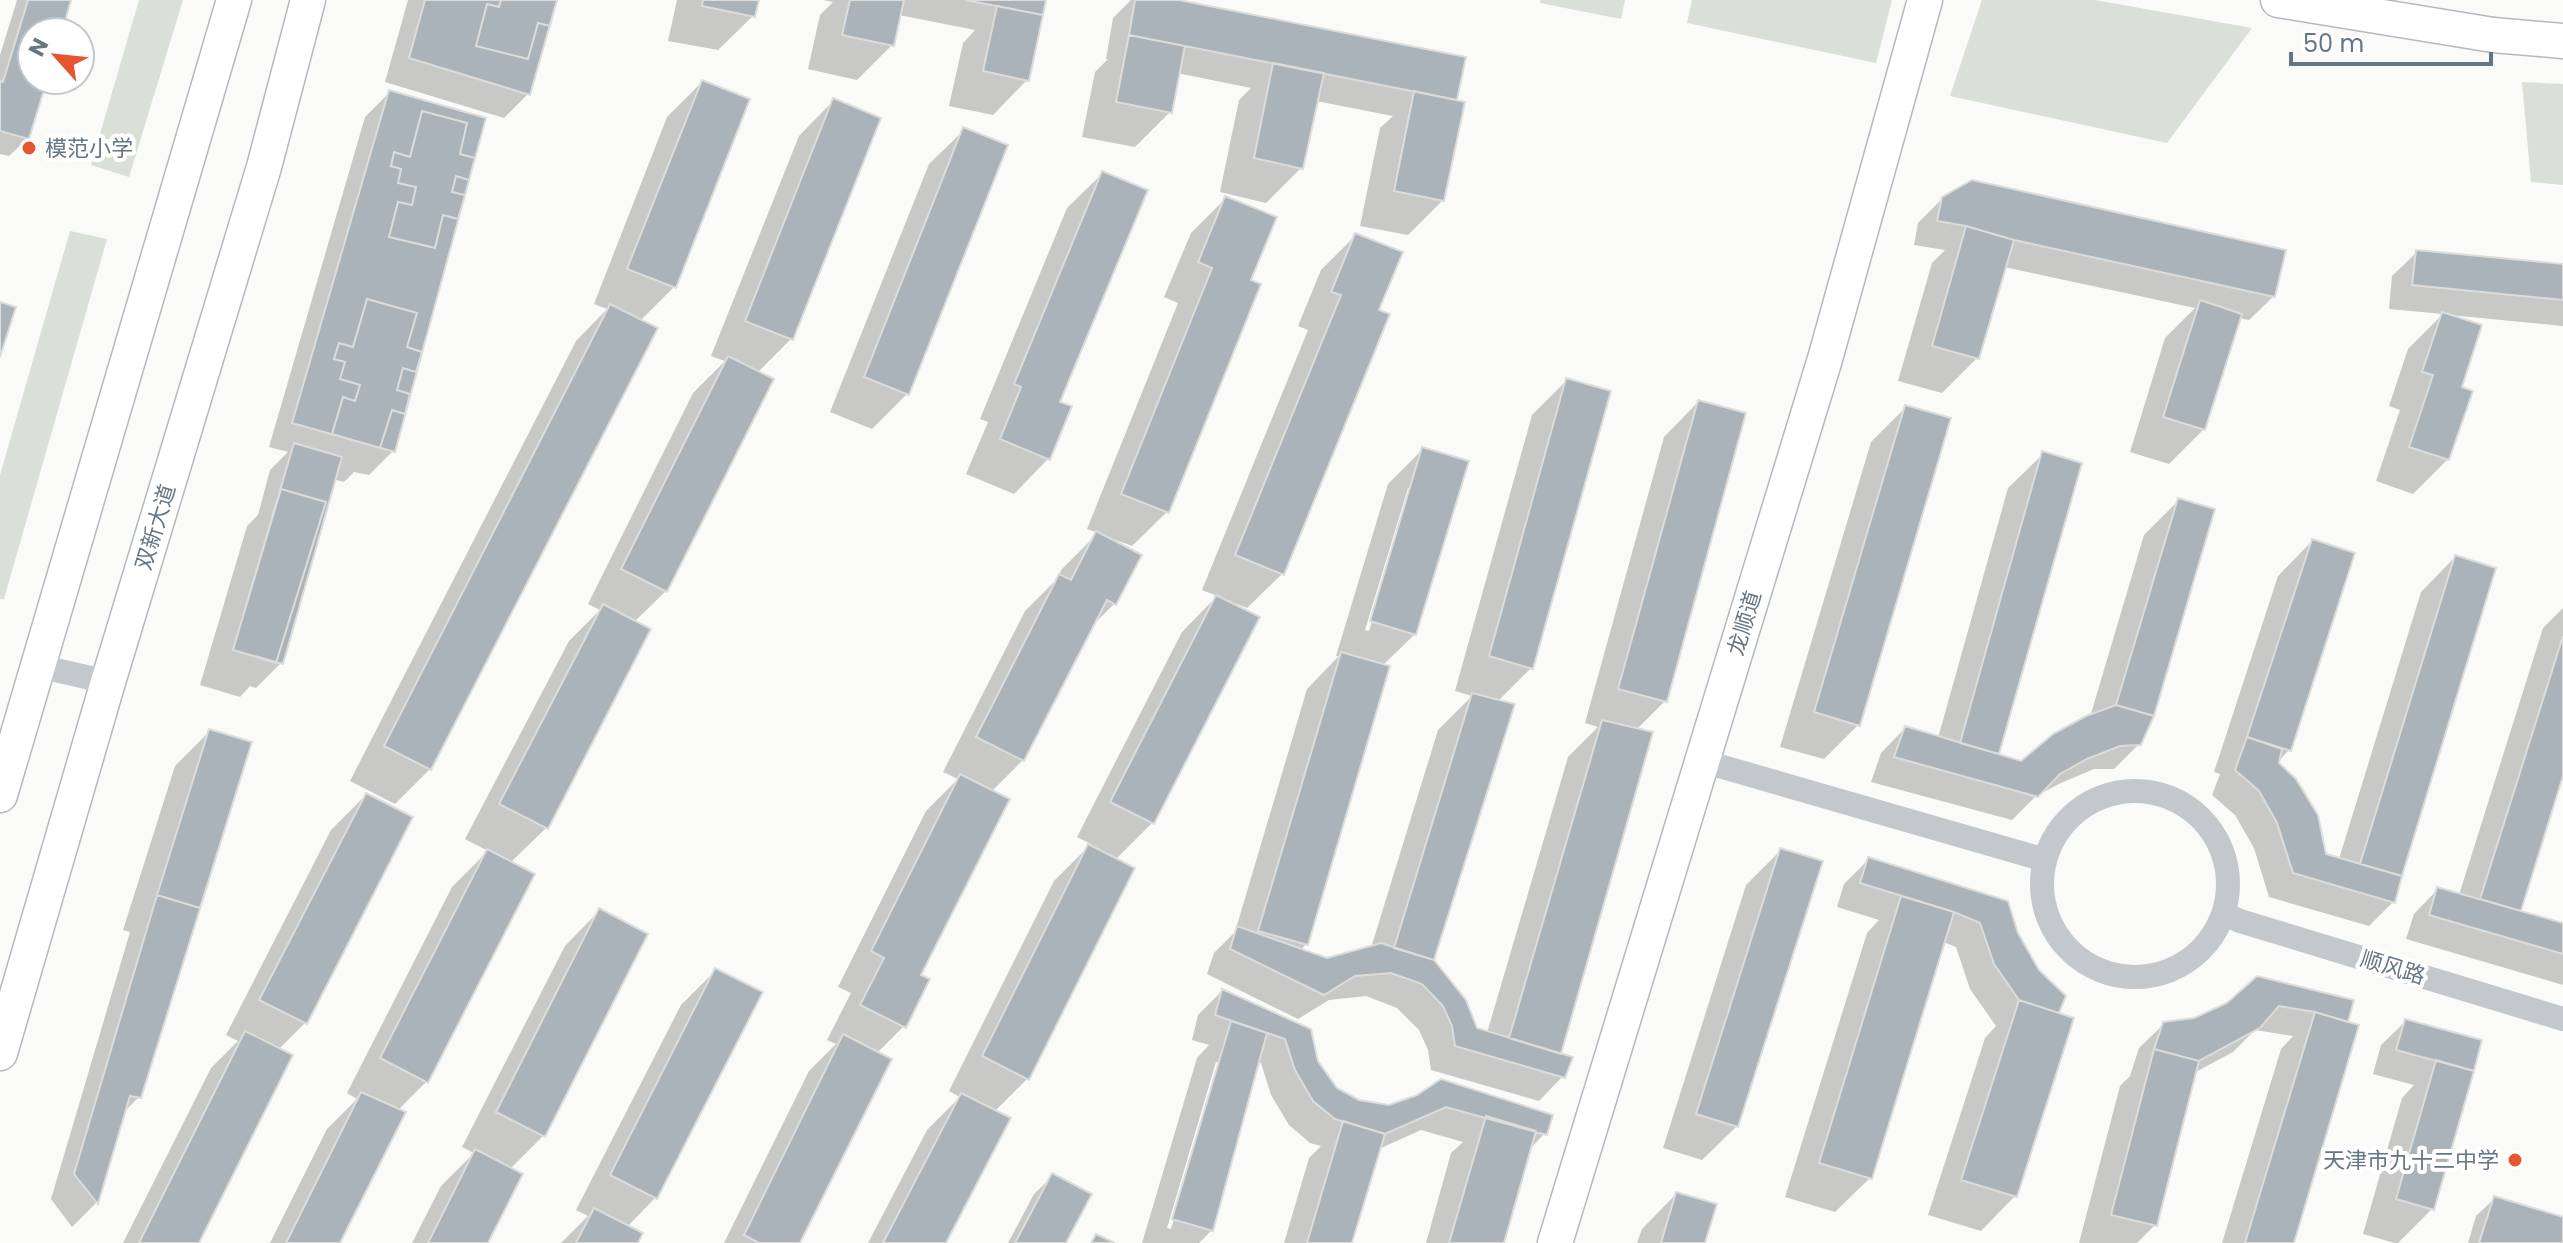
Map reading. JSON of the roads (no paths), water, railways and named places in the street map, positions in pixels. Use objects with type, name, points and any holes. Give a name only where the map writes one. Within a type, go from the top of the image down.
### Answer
[{"type":"main road","points":[[0,795],[234,0]]},
{"type":"main road","name":"双新大道","points":[[0,1053],[108,682],[264,167],[308,0]]},
{"type":"main road","name":"龙顺道","points":[[1555,1243],[1825,359],[1925,0]]},
{"type":"main road","points":[[2278,0],[2493,35],[2563,41]]},
{"type":"street","points":[[38,666],[108,682]]},
{"type":"street","points":[[1702,761],[2045,860]]},
{"type":"street","points":[[2125,790],[2162,793],[2188,805],[2210,826],[2227,861],[2228,902],[2224,914],[2219,927],[2203,949],[2186,963],[2157,975],[2134,978],[2111,975],[2086,964],[2065,947],[2049,920],[2041,883],[2045,860],[2054,837],[2071,815],[2090,801],[2125,790]]},
{"type":"street","name":"顺风路","points":[[2224,914],[2563,1019]]},
{"type":"place","name":"模范小学","points":[[29,148]]},
{"type":"place","name":"天津市九十二中学","points":[[2515,1160]]}]
